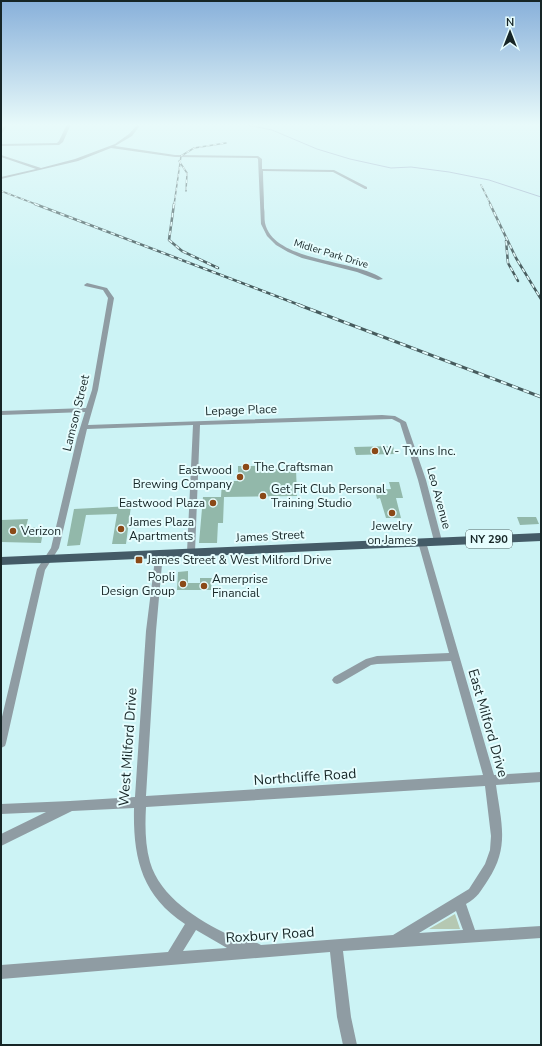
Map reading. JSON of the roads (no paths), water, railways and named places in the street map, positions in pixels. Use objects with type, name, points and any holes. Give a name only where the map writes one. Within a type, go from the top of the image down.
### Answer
[{"type":"main road","name":"James Street","points":[[1,561],[541,537]]},
{"type":"street","points":[[1,178],[26,173]]},
{"type":"street","name":"Midler Park Drive","points":[[260,173],[263,224],[271,239],[295,253],[361,271],[380,279]]},
{"type":"street","points":[[337,173],[366,188]]},
{"type":"street","name":"Lamson Street","points":[[1,744],[41,569],[55,548],[95,390],[111,298],[105,289],[87,285]]},
{"type":"street","points":[[1,413],[89,410]]},
{"type":"street","name":"Lepage Place","points":[[85,427],[382,417],[398,418]]},
{"type":"street","name":"Leo Avenue","points":[[398,418],[403,422],[410,441],[438,542]]},
{"type":"street","points":[[191,552],[197,423]]},
{"type":"street","name":"East Milford Drive","points":[[395,941],[473,893],[490,866],[496,850],[497,822],[490,780],[422,542]]},
{"type":"street","name":"West Milford Drive","points":[[159,553],[151,631],[140,802],[139,829],[142,859],[152,884],[162,898],[184,917],[224,941],[251,949],[278,950]]},
{"type":"street","points":[[337,680],[369,662],[377,660],[454,657]]},
{"type":"street","name":"Northcliffe Road","points":[[1,808],[71,806],[541,777]]},
{"type":"street","name":"Northcliffe Road","points":[[1,840],[71,806]]},
{"type":"street","points":[[459,903],[471,935]]},
{"type":"street","points":[[171,959],[193,922]]},
{"type":"street","name":"Roxbury Road","points":[[1,972],[278,950],[336,947],[471,935],[541,932]]},
{"type":"street","points":[[336,947],[344,1017],[350,1045]]},
{"type":"waterway","points":[[453,173],[489,180],[541,197]]},
{"type":"railway","points":[[174,205],[179,173]]},
{"type":"railway","points":[[186,191],[187,173]]},
{"type":"railway","points":[[481,185],[491,205]]},
{"type":"railway","points":[[1,191],[38,205]]},
{"type":"railway","points":[[35,204],[302,306]]},
{"type":"railway","points":[[174,204],[169,240],[182,251],[218,268]]},
{"type":"railway","points":[[490,204],[516,258],[541,299]]},
{"type":"railway","points":[[506,241],[508,263],[518,281]]},
{"type":"railway","points":[[299,305],[541,397]]},
{"type":"place","name":"V - Twins Inc.","points":[[375,451]]},
{"type":"place","name":"The Craftsman","points":[[246,467]]},
{"type":"place","name":"Eastwood Brewing Company","points":[[240,477]]},
{"type":"place","name":"Get Fit Club Personal Training Studio","points":[[263,496]]},
{"type":"place","name":"Eastwood Plaza","points":[[213,503]]},
{"type":"place","name":"Jewelry on James","points":[[392,513]]},
{"type":"place","name":"James Plaza Apartments","points":[[121,529]]},
{"type":"place","name":"Verizon","points":[[13,531]]},
{"type":"place","name":"James Street & West Milford Drive","points":[[139,560]]},
{"type":"place","name":"Popli Design Group","points":[[183,584]]},
{"type":"place","name":"Amerprise Financial","points":[[204,586]]}]
